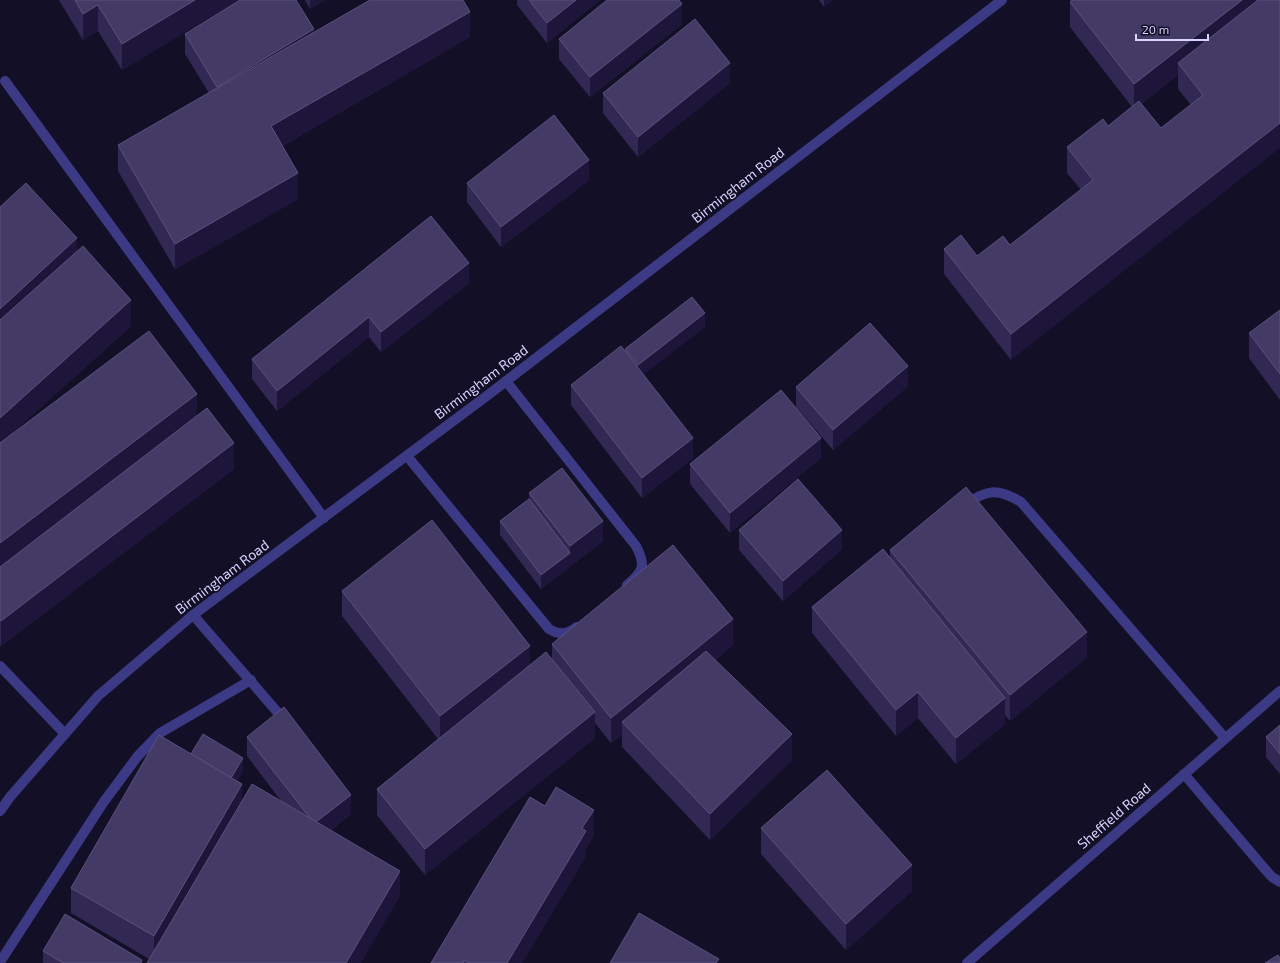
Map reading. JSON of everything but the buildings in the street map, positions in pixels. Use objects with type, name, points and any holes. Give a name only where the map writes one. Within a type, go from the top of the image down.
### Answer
[{"type":"street","name":"Birmingham Road","points":[[0,812],[10,797],[98,696],[193,615],[506,381],[1002,0]]},
{"type":"street","points":[[5,81],[324,518]]},
{"type":"street","points":[[506,381],[636,546],[643,563],[634,579],[622,589]]},
{"type":"street","points":[[407,456],[549,629],[560,634],[566,634],[574,630],[586,620]]},
{"type":"street","points":[[954,514],[972,500],[988,493],[1004,493],[1021,502],[1226,738]]},
{"type":"street","points":[[193,615],[292,728]]},
{"type":"street","points":[[0,666],[65,734]]},
{"type":"street","points":[[0,962],[103,803],[137,757],[160,733],[251,680]]},
{"type":"street","name":"Sheffield Road","points":[[967,963],[1280,691]]},
{"type":"street","points":[[1184,774],[1264,868],[1280,882]]}]
